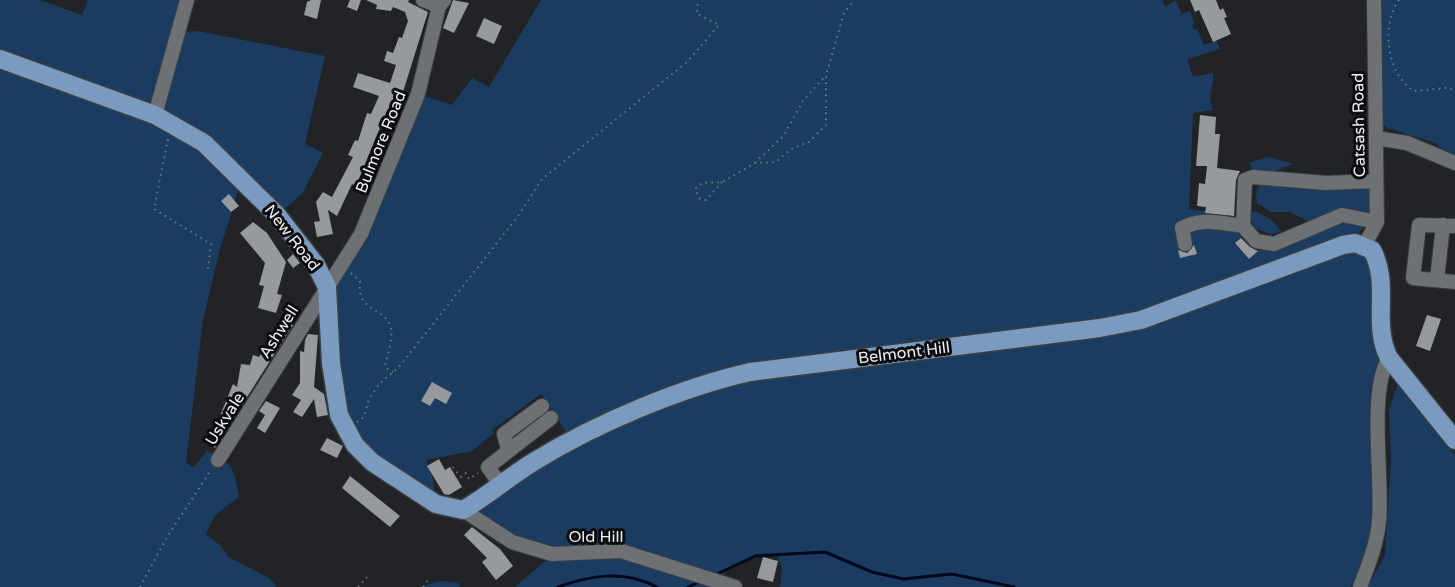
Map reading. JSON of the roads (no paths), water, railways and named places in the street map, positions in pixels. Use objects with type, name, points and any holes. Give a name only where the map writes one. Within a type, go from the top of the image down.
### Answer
[{"type":"main road","name":"New Road","points":[[0,59],[155,116],[204,143],[242,180],[277,215],[315,265],[327,287],[331,363],[339,415],[360,451],[392,476],[436,504],[463,510]]},
{"type":"main road","name":"Belmont Hill","points":[[463,510],[533,462],[572,441],[650,405],[720,379],[750,372],[1100,328],[1141,320],[1343,244],[1355,243],[1364,246]]},
{"type":"main road","points":[[1364,246],[1372,250],[1378,260],[1383,284],[1380,335],[1389,358],[1455,440]]},
{"type":"street","points":[[155,116],[187,0]]},
{"type":"street","points":[[423,0],[441,3]]},
{"type":"street","name":"Catsash Road","points":[[1364,246],[1377,222],[1374,0]]},
{"type":"street","name":"Bulmore Road","points":[[327,287],[361,234],[418,94],[441,3]]},
{"type":"street","points":[[1376,138],[1407,142],[1455,163]]},
{"type":"street","points":[[1243,226],[1245,180],[1253,177],[1326,183],[1376,181]]},
{"type":"street","points":[[1185,244],[1182,228],[1200,221],[1243,226],[1256,241],[1274,244],[1341,215],[1377,222]]},
{"type":"street","points":[[1437,280],[1449,226],[1419,225],[1413,278],[1455,282]]},
{"type":"street","name":"Ashwell","points":[[259,394],[327,287]]},
{"type":"street","points":[[1360,587],[1372,557],[1379,522],[1379,403],[1383,368],[1389,358]]},
{"type":"street","name":"Uskvale","points":[[218,460],[259,394]]},
{"type":"street","points":[[508,449],[504,434],[542,406]]},
{"type":"street","points":[[501,486],[488,467],[550,418]]},
{"type":"street","name":"Old Hill","points":[[463,510],[512,542],[552,554],[621,551],[735,587]]},
{"type":"waterway","points":[[715,575],[755,556],[825,552],[872,572],[903,579],[952,574],[1014,587]]},
{"type":"waterway","points":[[558,587],[595,577],[608,576],[632,578],[657,587]]},
{"type":"waterway","points":[[688,587],[699,582]]}]
